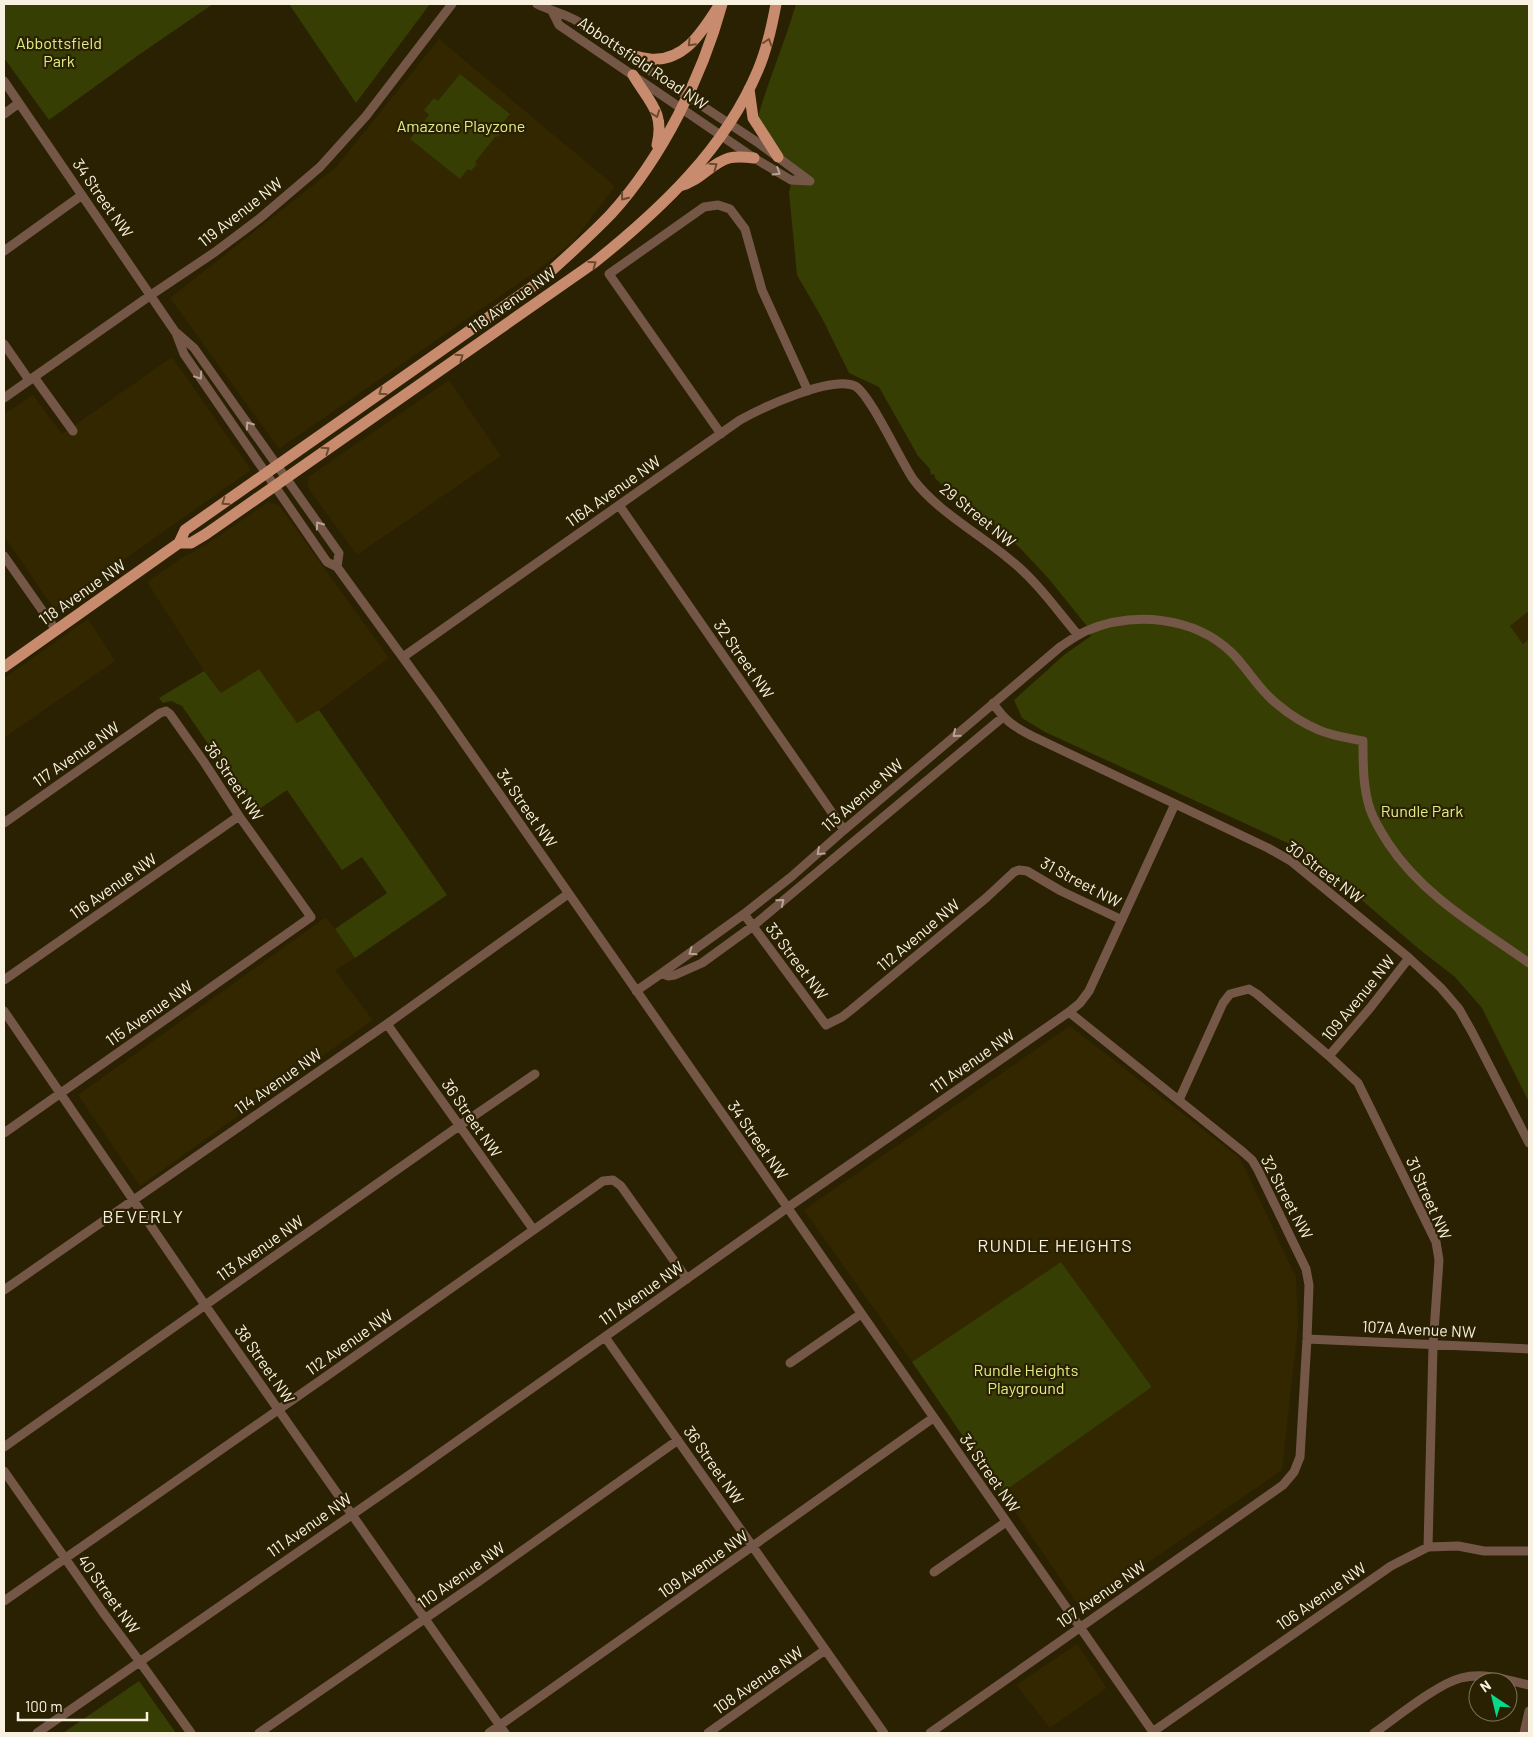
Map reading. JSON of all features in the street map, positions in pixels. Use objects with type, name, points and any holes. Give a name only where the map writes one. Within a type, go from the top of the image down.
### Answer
[{"type":"main road","points":[[624,53],[650,59],[661,59],[679,54],[688,48],[721,4]]},
{"type":"main road","name":"118 Avenue NW","points":[[4,667],[179,543],[186,530],[265,473],[538,282],[573,251],[612,213],[653,158],[688,96],[713,39],[721,4]]},
{"type":"main road","name":"118 Avenue NW","points":[[179,543],[191,544],[274,487],[595,262],[647,220],[730,124],[759,68],[770,34],[776,4]]},
{"type":"main road","points":[[634,75],[659,117],[660,133],[653,158]]},
{"type":"main road","points":[[749,89],[753,118],[778,157]]},
{"type":"main road","points":[[678,186],[691,183],[724,160],[737,157],[754,158]]},
{"type":"street","name":"119 Avenue NW","points":[[4,398],[239,234],[320,167],[366,116],[452,4]]},
{"type":"street","name":"Abbottsfield Road NW","points":[[537,4],[552,11],[563,12],[730,124],[810,181],[791,180],[754,158],[559,25],[552,11]]},
{"type":"street","name":"34 Street NW","points":[[4,81],[176,333],[184,354],[326,562],[337,567],[402,657],[1080,1627],[1152,1733]]},
{"type":"street","points":[[4,114],[19,103]]},
{"type":"street","points":[[4,251],[82,195]]},
{"type":"street","points":[[721,434],[609,274],[704,206],[718,205],[730,209],[745,229],[762,290],[808,391]]},
{"type":"street","name":"34 Street NW","points":[[176,333],[194,348],[339,553],[337,567]]},
{"type":"street","points":[[4,344],[73,431]]},
{"type":"street","name":"116A Avenue NW","points":[[402,657],[740,420],[768,405],[797,394],[836,384],[854,386]]},
{"type":"street","name":"29 Street NW","points":[[854,386],[868,400],[914,481],[949,514],[1024,572],[1078,635]]},
{"type":"street","name":"32 Street NW","points":[[619,505],[844,830]]},
{"type":"street","points":[[4,556],[56,630]]},
{"type":"street","name":"113 Avenue NW","points":[[636,991],[744,914],[791,877],[1060,647],[1078,635],[1112,623],[1138,619],[1166,621],[1193,628],[1227,649],[1276,704],[1294,716],[1320,731],[1363,741],[1366,794],[1370,810],[1379,830],[1399,860],[1436,898],[1529,963]]},
{"type":"street","name":"30 Street NW","points":[[993,703],[1003,717],[1012,725],[1032,736],[1291,861],[1409,958],[1441,988],[1458,1008],[1477,1040],[1529,1143]]},
{"type":"street","name":"36 Street NW","points":[[166,711],[204,762],[239,816],[311,917]]},
{"type":"street","name":"117 Avenue NW","points":[[4,823],[160,713],[166,711]]},
{"type":"street","name":"113 Avenue NW","points":[[662,973],[668,976],[675,975],[702,963],[753,926],[1003,717]]},
{"type":"street","name":"111 Avenue NW","points":[[37,1733],[351,1514],[413,1473],[787,1208],[1069,1012],[1089,991],[1175,804]]},
{"type":"street","name":"116 Avenue NW","points":[[4,980],[239,816]]},
{"type":"street","name":"112 Avenue NW","points":[[826,1025],[852,1010],[986,898],[1014,872],[1019,870],[1027,871]]},
{"type":"street","name":"31 Street NW","points":[[1027,871],[1061,892],[1122,920]]},
{"type":"street","name":"114 Avenue NW","points":[[4,1290],[387,1024],[568,894]]},
{"type":"street","name":"33 Street NW","points":[[744,914],[826,1025]]},
{"type":"street","name":"115 Avenue NW","points":[[4,1133],[311,917]]},
{"type":"street","name":"109 Avenue NW","points":[[1330,1056],[1409,958]]},
{"type":"street","name":"31 Street NW","points":[[1178,1100],[1224,1003],[1230,994],[1249,989],[1330,1056],[1358,1083],[1436,1242],[1439,1260],[1433,1346],[1428,1547]]},
{"type":"street","name":"38 Street NW","points":[[4,1011],[205,1305],[502,1730]]},
{"type":"street","name":"32 Street NW","points":[[1069,1012],[1252,1160],[1306,1269],[1309,1285],[1300,1457],[1290,1479]]},
{"type":"street","name":"36 Street NW","points":[[387,1024],[533,1229]]},
{"type":"street","name":"113 Avenue NW","points":[[4,1447],[535,1074]]},
{"type":"street","name":"112 Avenue NW","points":[[4,1601],[603,1181],[613,1180],[621,1186],[687,1279]]},
{"type":"street","points":[[790,1363],[861,1314]]},
{"type":"street","name":"36 Street NW","points":[[605,1337],[884,1733]]},
{"type":"street","name":"107A Avenue NW","points":[[1307,1339],[1529,1349]]},
{"type":"street","name":"109 Avenue NW","points":[[489,1733],[502,1730],[933,1418]]},
{"type":"street","name":"110 Avenue NW","points":[[259,1733],[478,1582],[678,1440]]},
{"type":"street","name":"40 Street NW","points":[[4,1471],[64,1558],[191,1733]]},
{"type":"street","name":"107 Avenue NW","points":[[930,1733],[1290,1479]]},
{"type":"street","points":[[934,1572],[1006,1522]]},
{"type":"street","name":"106 Avenue NW","points":[[1152,1733],[1390,1566],[1428,1547],[1458,1546],[1484,1551],[1529,1551]]},
{"type":"street","name":"108 Avenue NW","points":[[708,1733],[825,1650]]},
{"type":"street","points":[[1374,1733],[1438,1689],[1462,1678],[1491,1677],[1529,1685]]},
{"type":"street","points":[[1524,1733],[1529,1711]]},
{"type":"shaded area","points":[[439,39],[615,186],[573,242],[535,272],[279,449],[170,298],[336,167]]},
{"type":"shaded area","points":[[172,357],[251,470],[54,609],[4,536],[4,414],[33,395],[62,434]]},
{"type":"shaded area","points":[[449,380],[501,456],[357,555],[308,488],[308,477]]},
{"type":"shaded area","points":[[268,502],[279,505],[389,658],[319,710],[297,723],[259,669],[221,693],[204,671],[147,582]]},
{"type":"shaded area","points":[[1529,611],[1529,639],[1523,644],[1510,626]]},
{"type":"shaded area","points":[[88,619],[115,661],[4,738],[4,678]]},
{"type":"shaded area","points":[[326,917],[355,958],[335,970],[373,1020],[140,1186],[78,1095]]},
{"type":"shaded area","points":[[1070,1026],[1240,1158],[1296,1277],[1298,1327],[1282,1470],[1081,1609],[1002,1493],[1152,1387],[1061,1262],[912,1362],[804,1210]]},
{"type":"shaded area","points":[[1077,1644],[1107,1688],[1050,1728],[1016,1685]]},
{"type":"green space","name":"Abbottsfield Park","points":[[4,4],[213,4],[49,120],[4,58]]},
{"type":"green space","points":[[289,4],[430,4],[356,103]]},
{"type":"green space","name":"Rundle Park","points":[[796,4],[1529,4],[1529,611],[1510,626],[1523,644],[1529,639],[1529,1102],[1482,1008],[1455,977],[1419,949],[1330,873],[1292,845],[1045,732],[1022,718],[1014,700],[1064,655],[1091,636],[1086,625],[1049,579],[1020,548],[996,527],[957,500],[935,478],[934,474],[931,475],[930,469],[918,456],[879,387],[849,373],[822,318],[797,275],[789,192],[794,172],[758,117]]},
{"type":"green space","name":"Amazone Playzone","points":[[460,74],[510,114],[500,127],[504,130],[498,137],[496,136],[475,162],[477,164],[471,171],[468,169],[460,179],[410,139],[429,115],[424,110],[434,98],[438,101]]},
{"type":"green space","points":[[259,669],[297,723],[319,710],[447,895],[355,958],[335,929],[387,893],[362,857],[342,870],[287,790],[255,812],[182,706],[171,701],[163,703],[159,698],[204,671],[221,693]]},
{"type":"green space","name":"Rundle Heights Playground","points":[[1061,1262],[1152,1387],[1002,1493],[912,1362]]},
{"type":"green space","points":[[139,1681],[176,1733],[63,1733]]},
{"type":"district","name":"BEVERLY","points":[[143,1217]]},
{"type":"district","name":"RUNDLE HEIGHTS","points":[[1055,1246]]}]
